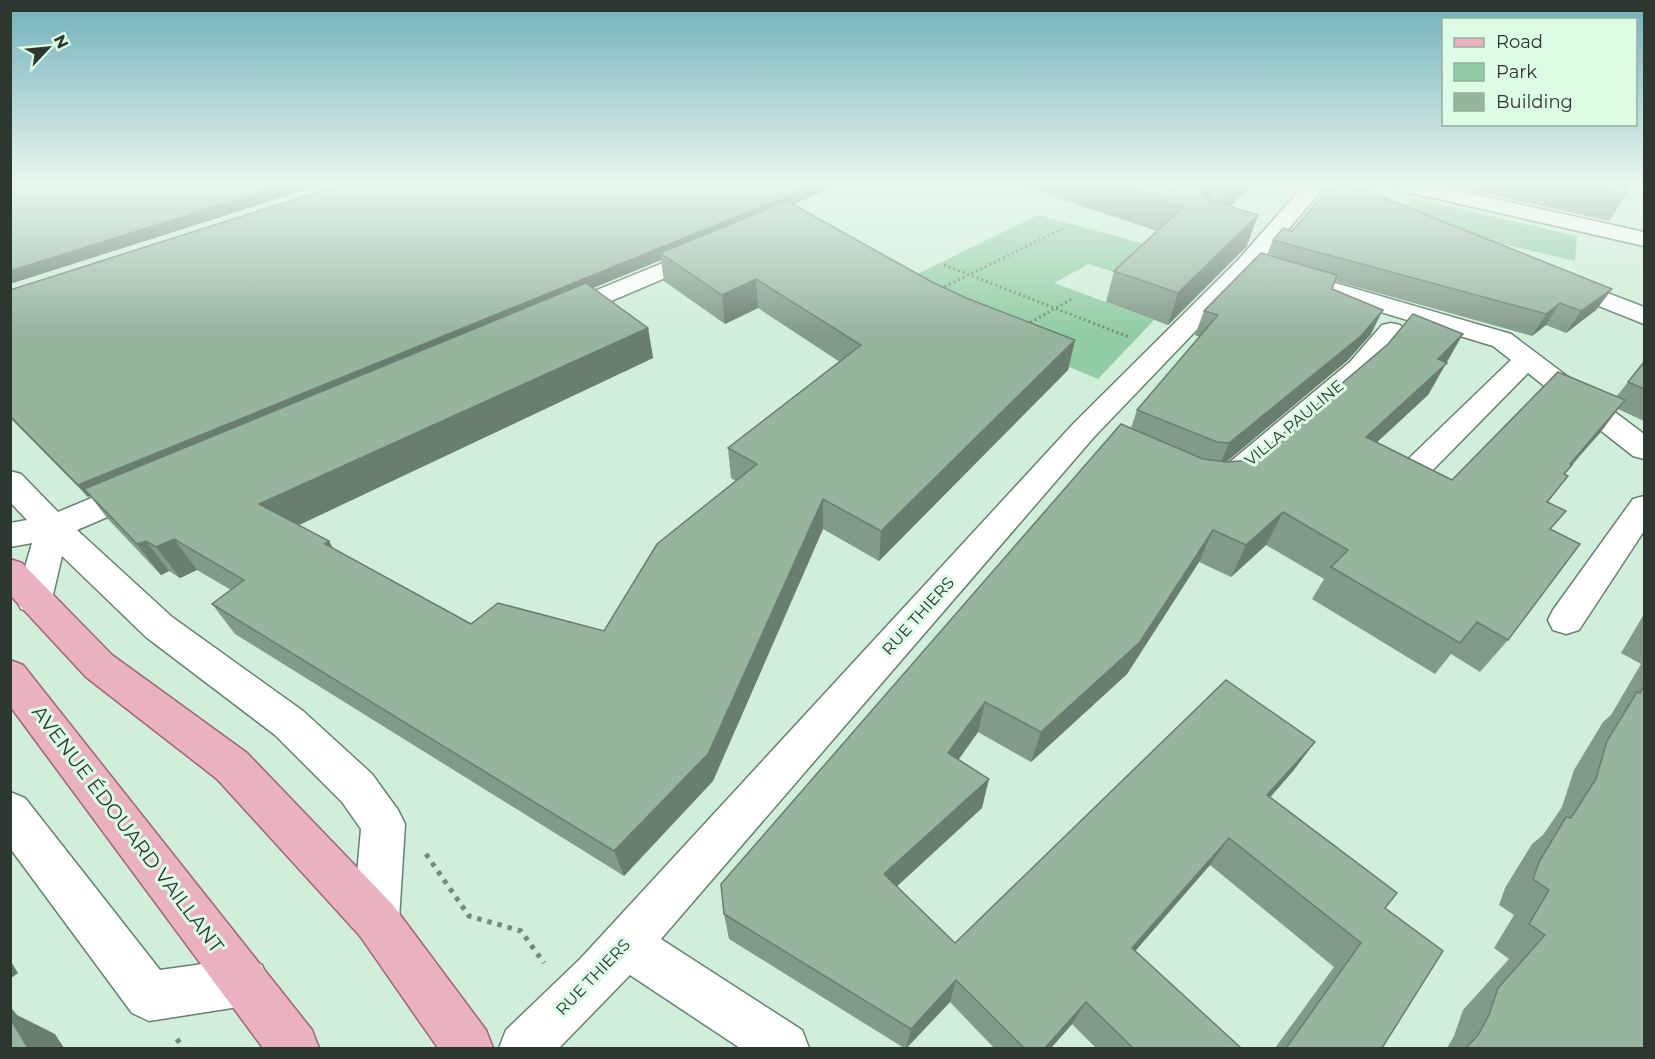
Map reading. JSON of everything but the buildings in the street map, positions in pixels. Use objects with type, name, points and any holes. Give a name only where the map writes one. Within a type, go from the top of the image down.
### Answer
[{"type":"main road","points":[[22,586],[99,666],[232,766],[376,920],[468,1048]]},
{"type":"main road","name":"AVENUE ÉDOUARD VAILLANT","points":[[10,676],[294,1048]]},
{"type":"street","name":"RUE THIERS","points":[[524,1048],[598,975],[1099,436],[1163,350],[1252,247],[1270,234]]},
{"type":"street","points":[[1621,234],[1644,239]]},
{"type":"street","points":[[542,321],[727,243]]},
{"type":"street","points":[[1252,247],[1502,340],[1644,449]]},
{"type":"street","points":[[1547,277],[1644,316]]},
{"type":"street","name":"VILLA PAULINE","points":[[1182,472],[1202,481],[1226,482],[1360,368],[1390,331]]},
{"type":"street","points":[[1413,473],[1527,359]]},
{"type":"street","points":[[10,482],[53,527],[159,627],[289,723],[357,788],[383,824],[376,920]]},
{"type":"street","points":[[10,535],[53,527],[160,482]]},
{"type":"street","points":[[1566,620],[1644,507]]},
{"type":"street","points":[[22,586],[53,527]]},
{"type":"street","points":[[10,812],[149,996],[245,982]]},
{"type":"street","points":[[625,944],[783,1048]]},
{"type":"path","points":[[932,293],[1051,234]]},
{"type":"path","points":[[944,265],[1163,350]]},
{"type":"path","points":[[1018,330],[1072,298]]},
{"type":"path","points":[[383,824],[412,834],[469,915],[521,931],[545,964],[566,1006]]},
{"type":"green space","points":[[998,234],[1110,234],[1149,245],[1120,274],[1089,264],[1054,283],[1154,320],[1098,379],[931,310],[889,288]]},
{"type":"green space","points":[[1476,234],[1577,236],[1575,261],[1498,243]]}]
